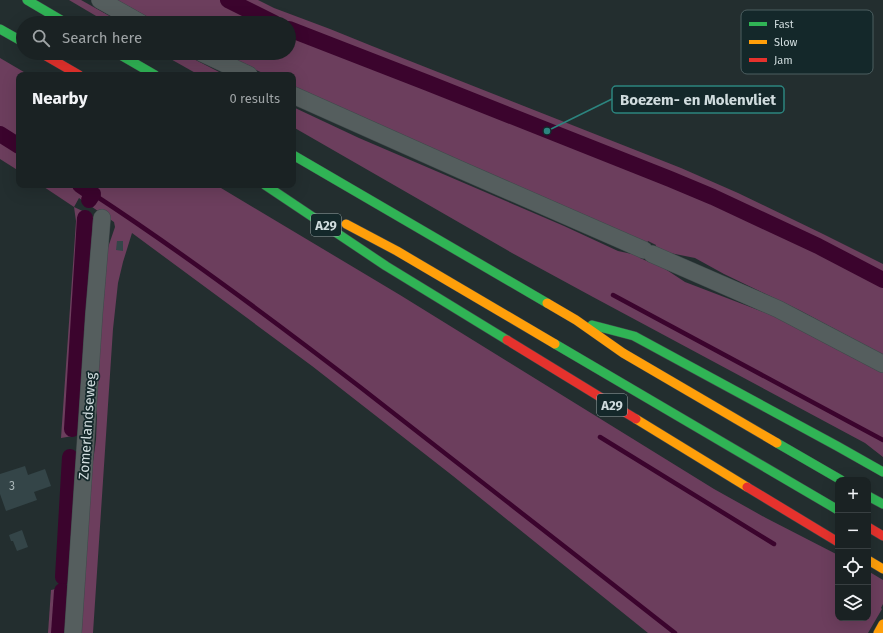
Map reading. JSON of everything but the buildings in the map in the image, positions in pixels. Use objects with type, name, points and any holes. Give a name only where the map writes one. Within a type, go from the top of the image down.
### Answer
[{"type":"main road","points":[[27,0],[54,16]]},
{"type":"main road","points":[[0,29],[16,38]]},
{"type":"main road","points":[[54,60],[74,72]]},
{"type":"main road","points":[[130,60],[150,72]]},
{"type":"main road","points":[[296,157],[576,320],[623,353],[836,477]]},
{"type":"main road","name":"A29","points":[[269,188],[386,266],[835,540]]},
{"type":"main road","name":"A29","points":[[276,188],[319,210]]},
{"type":"main road","name":"A29","points":[[340,221],[396,251],[835,508]]},
{"type":"main road","points":[[576,320],[634,336],[883,472]]},
{"type":"main road","points":[[871,498],[883,504]]},
{"type":"main road","points":[[871,529],[883,536]]},
{"type":"main road","points":[[871,562],[883,569]]},
{"type":"main road","points":[[878,633],[883,624]]},
{"type":"street","points":[[100,0],[129,16]]},
{"type":"street","points":[[217,60],[243,72]]},
{"type":"street","points":[[296,97],[755,298],[883,364]]},
{"type":"street","name":"Zomerlandseweg","points":[[73,633],[94,314],[102,218]]},
{"type":"shaded area","points":[[69,0],[81,0],[110,16],[96,16]]},
{"type":"shaded area","points":[[117,0],[258,0],[295,16],[146,16]]},
{"type":"shaded area","points":[[296,16],[681,168],[738,193],[883,264],[883,355],[801,311],[724,274],[695,258],[665,252],[655,248],[656,245],[648,241],[646,245],[296,88],[296,72],[260,72],[234,60],[296,60]]},
{"type":"shaded area","points":[[0,58],[24,72],[16,72],[16,169],[0,159]]},
{"type":"shaded area","points":[[172,60],[196,60],[219,72],[194,72]]},
{"type":"shaded area","points":[[296,108],[359,138],[564,226],[618,251],[641,256],[640,258],[649,262],[650,259],[685,282],[782,319],[883,372],[883,457],[865,443],[512,253],[296,129]]},
{"type":"shaded area","points":[[46,188],[221,188],[400,295],[714,489],[835,553],[835,621],[871,621],[871,573],[883,580],[882,609],[868,633],[648,633],[453,476],[312,366],[132,233],[118,283],[113,329],[93,633],[77,633],[89,490],[96,440],[102,265],[115,227],[114,222],[79,198],[74,207]]},
{"type":"shaded area","points":[[74,207],[91,215],[94,219],[78,434],[61,438],[76,221]]},
{"type":"shaded area","points":[[69,454],[73,454],[76,457],[70,579],[61,580]]},
{"type":"shaded area","points":[[61,588],[70,591],[69,633],[48,633],[51,590]]},
{"type":"waterway","points":[[228,0],[260,16]]},
{"type":"waterway","points":[[296,32],[713,197],[818,246],[883,280]]},
{"type":"waterway","points":[[0,134],[16,144]]},
{"type":"waterway","points":[[84,188],[93,194],[89,200]]},
{"type":"waterway","points":[[93,194],[195,264],[295,337],[675,633]]},
{"type":"waterway","points":[[72,429],[85,218]]},
{"type":"waterway","points":[[613,295],[883,440]]},
{"type":"waterway","points":[[600,437],[774,544]]},
{"type":"waterway","points":[[63,577],[70,457]]},
{"type":"waterway","points":[[59,633],[62,591]]},
{"type":"traffic: fast","points":[[27,0],[54,16]]},
{"type":"traffic: fast","points":[[0,29],[16,38]]},
{"type":"traffic: fast","points":[[129,60],[150,72]]},
{"type":"traffic: fast","points":[[296,157],[547,303]]},
{"type":"traffic: fast","points":[[269,188],[386,266],[507,340]]},
{"type":"traffic: fast","points":[[592,325],[634,336],[883,472]]},
{"type":"traffic: fast","points":[[555,344],[835,508]]},
{"type":"traffic: fast","points":[[777,443],[836,477]]},
{"type":"traffic: fast","points":[[871,498],[883,504]]},
{"type":"traffic: slow","points":[[346,224],[397,251],[555,344]]},
{"type":"traffic: slow","points":[[547,303],[576,320],[623,353],[777,443]]},
{"type":"traffic: slow","points":[[636,419],[747,487]]},
{"type":"traffic: slow","points":[[871,562],[883,569]]},
{"type":"traffic: slow","points":[[878,633],[883,624]]},
{"type":"traffic: jam","points":[[53,60],[74,72]]},
{"type":"traffic: jam","points":[[507,340],[636,419]]},
{"type":"traffic: jam","points":[[747,487],[835,540]]},
{"type":"traffic: jam","points":[[871,529],[883,536]]},
{"type":"place","name":"Boezem- en Molenvliet","points":[[547,131]]}]
